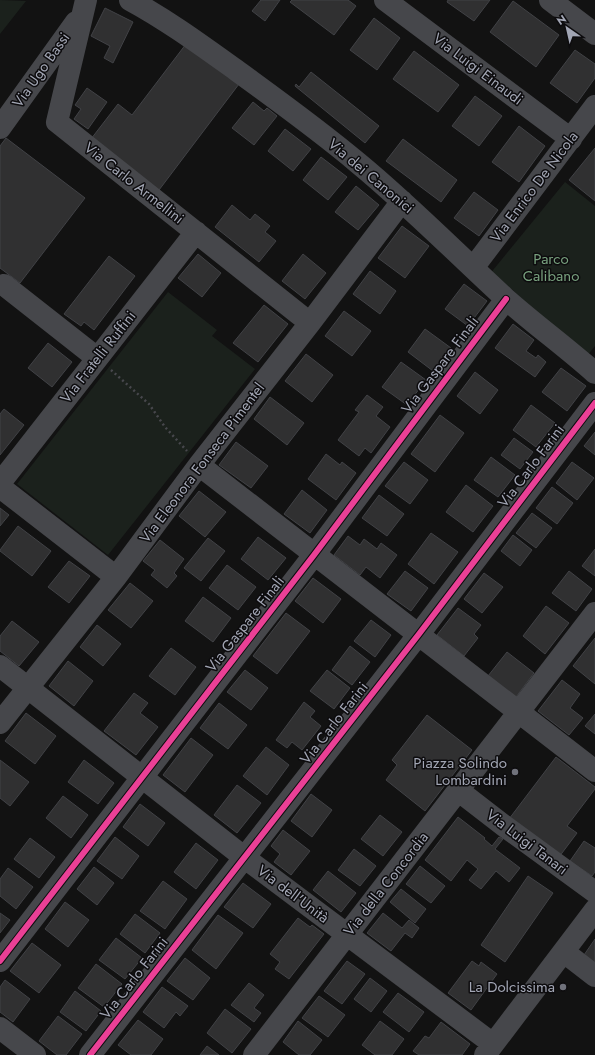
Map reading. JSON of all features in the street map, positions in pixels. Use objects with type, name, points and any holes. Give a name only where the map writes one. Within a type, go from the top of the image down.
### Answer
[{"type":"street","name":"Via dei Canonici","points":[[130,0],[165,21],[283,104],[358,163],[402,201],[506,299],[595,373]]},
{"type":"street","name":"Via Luigi Einaudi","points":[[385,0],[571,139]]},
{"type":"street","points":[[550,0],[595,34]]},
{"type":"street","name":"Via Ugo Bassi","points":[[0,128],[84,6]]},
{"type":"street","name":"Via Carlo Armellini","points":[[84,6],[57,122],[310,323]]},
{"type":"street","name":"Via Enrico De Nicola","points":[[473,268],[595,106]]},
{"type":"street","name":"Via Eleonora Fonseca Pimentel","points":[[0,723],[116,577],[199,465],[310,323],[402,201]]},
{"type":"street","name":"Via Fratelli Ruffini","points":[[0,483],[196,232]]},
{"type":"street","points":[[4,285],[97,358]]},
{"type":"street","name":"Via Gaspare Finali","points":[[0,961],[314,555],[506,299]]},
{"type":"street","name":"Via Carlo Farini","points":[[90,1055],[419,634],[595,403]]},
{"type":"street","points":[[199,465],[595,771]]},
{"type":"street","points":[[0,487],[116,577]]},
{"type":"street","name":"Via della Concordia","points":[[254,1055],[595,613]]},
{"type":"street","name":"Via dell'Unità","points":[[0,666],[142,779],[346,934],[489,1049]]},
{"type":"street","name":"Via Luigi Tanari","points":[[459,791],[595,892]]},
{"type":"street","points":[[489,1049],[595,910]]},
{"type":"street","points":[[564,952],[595,976]]},
{"type":"street","points":[[0,1028],[35,1055]]},
{"type":"path","points":[[97,358],[149,404],[165,427],[199,465]]},
{"type":"green space","points":[[0,0],[26,1],[0,34]]},
{"type":"green space","name":"Parco Calibano","points":[[565,182],[595,206],[595,346],[587,356],[513,290],[489,275]]},
{"type":"green space","points":[[168,292],[217,330],[212,336],[255,369],[108,555],[17,484]]},
{"type":"building","points":[[261,0],[280,0],[265,21],[252,11]]},
{"type":"building","points":[[292,0],[348,0],[356,6],[334,35],[290,2]]},
{"type":"building","points":[[448,0],[490,0],[474,21],[447,2]]},
{"type":"building","points":[[513,1],[559,35],[536,67],[490,32]]},
{"type":"building","points":[[105,8],[133,22],[113,63],[104,58],[110,46],[91,36]]},
{"type":"building","points":[[374,18],[400,38],[377,70],[350,50]]},
{"type":"building","points":[[186,44],[239,84],[159,190],[91,139],[118,104],[132,115]]},
{"type":"building","points":[[575,50],[595,64],[595,78],[577,103],[550,83]]},
{"type":"building","points":[[414,51],[459,85],[438,112],[393,79]]},
{"type":"building","points":[[311,72],[379,126],[365,143],[295,86],[296,84],[299,87]]},
{"type":"building","points":[[87,88],[107,102],[88,129],[74,119],[81,109],[75,105]]},
{"type":"building","points":[[475,96],[502,116],[479,146],[452,126]]},
{"type":"building","points":[[253,102],[264,111],[267,108],[277,116],[254,145],[232,128]]},
{"type":"building","points":[[519,126],[545,146],[519,182],[492,162]]},
{"type":"building","points":[[285,129],[311,149],[293,171],[268,151]]},
{"type":"building","points":[[6,138],[85,198],[20,283],[0,268],[0,146]]},
{"type":"building","points":[[403,139],[457,180],[441,202],[386,161]]},
{"type":"building","points":[[595,148],[595,201],[569,180]]},
{"type":"building","points":[[321,157],[347,177],[328,200],[303,180]]},
{"type":"building","points":[[356,186],[379,205],[358,230],[335,212]]},
{"type":"building","points":[[474,192],[498,210],[479,236],[454,218]]},
{"type":"building","points":[[232,205],[250,220],[255,214],[270,226],[265,232],[276,241],[259,262],[215,227]]},
{"type":"building","points":[[402,226],[429,246],[405,278],[378,258]]},
{"type":"building","points":[[198,254],[221,273],[202,297],[178,278]]},
{"type":"building","points":[[303,254],[326,273],[305,299],[282,281]]},
{"type":"building","points":[[109,256],[135,276],[94,330],[84,322],[81,326],[64,314]]},
{"type":"building","points":[[370,271],[396,291],[380,314],[353,294]]},
{"type":"building","points":[[464,284],[487,301],[468,326],[445,309]]},
{"type":"building","points":[[264,305],[288,324],[258,362],[233,343]]},
{"type":"building","points":[[344,311],[371,331],[352,356],[325,336]]},
{"type":"building","points":[[513,324],[534,340],[526,351],[536,358],[538,355],[546,362],[535,377],[495,348]]},
{"type":"building","points":[[425,329],[451,348],[433,371],[408,352]]},
{"type":"building","points":[[48,343],[72,362],[52,387],[28,368]]},
{"type":"building","points":[[306,354],[333,375],[312,402],[285,381]]},
{"type":"building","points":[[401,362],[426,380],[407,405],[382,387]]},
{"type":"building","points":[[561,368],[586,386],[567,411],[542,392]]},
{"type":"building","points":[[475,372],[498,390],[480,414],[457,396]]},
{"type":"building","points":[[367,395],[383,407],[376,416],[390,427],[371,453],[365,448],[359,456],[338,440],[359,412],[355,410]]},
{"type":"building","points":[[270,397],[304,423],[287,445],[254,419]]},
{"type":"building","points":[[531,405],[555,423],[536,447],[513,430]]},
{"type":"building","points":[[4,409],[24,425],[0,455],[0,414]]},
{"type":"building","points":[[440,415],[464,433],[435,472],[411,454]]},
{"type":"building","points":[[595,432],[595,455],[584,446]]},
{"type":"building","points":[[514,438],[533,452],[520,469],[501,455]]},
{"type":"building","points":[[236,442],[268,466],[251,488],[219,465]]},
{"type":"building","points":[[326,454],[340,465],[342,462],[356,473],[336,500],[308,479]]},
{"type":"building","points":[[491,457],[515,475],[498,497],[474,480]]},
{"type":"building","points":[[404,462],[428,480],[410,504],[385,486]]},
{"type":"building","points":[[572,462],[594,478],[577,500],[556,483]]},
{"type":"building","points":[[466,485],[493,506],[473,532],[446,512]]},
{"type":"building","points":[[552,487],[573,503],[557,524],[536,508]]},
{"type":"building","points":[[302,490],[327,510],[310,533],[284,514]]},
{"type":"building","points":[[199,491],[226,512],[205,537],[179,516]]},
{"type":"building","points":[[379,495],[404,514],[387,536],[362,518]]},
{"type":"building","points":[[0,508],[9,515],[0,526]]},
{"type":"building","points":[[532,513],[552,528],[536,548],[516,533]]},
{"type":"building","points":[[18,526],[51,551],[32,576],[0,551]]},
{"type":"building","points":[[431,533],[458,552],[434,584],[408,564]]},
{"type":"building","points":[[513,535],[532,550],[520,566],[501,551]]},
{"type":"building","points":[[348,536],[360,545],[364,539],[377,549],[381,543],[397,555],[380,578],[366,567],[360,575],[334,555]]},
{"type":"building","points":[[258,537],[286,558],[268,580],[241,559]]},
{"type":"building","points":[[208,538],[225,551],[201,581],[184,568]]},
{"type":"building","points":[[160,540],[184,559],[174,573],[177,576],[167,588],[151,575],[155,570],[143,561]]},
{"type":"building","points":[[595,549],[595,576],[582,566]]},
{"type":"building","points":[[69,561],[90,576],[69,603],[48,587]]},
{"type":"building","points":[[227,565],[256,587],[238,610],[209,588]]},
{"type":"building","points":[[405,571],[428,588],[411,611],[387,594]]},
{"type":"building","points":[[569,571],[592,589],[576,611],[552,593]]},
{"type":"building","points":[[484,573],[503,587],[482,613],[464,599]]},
{"type":"building","points":[[313,578],[341,599],[323,623],[295,601]]},
{"type":"building","points":[[130,583],[153,601],[131,628],[108,610]]},
{"type":"building","points":[[203,597],[231,618],[213,642],[185,621]]},
{"type":"building","points":[[546,606],[569,623],[545,654],[523,636]]},
{"type":"building","points":[[458,608],[481,625],[474,634],[478,638],[464,656],[437,635]]},
{"type":"building","points":[[286,613],[310,631],[277,674],[253,656]]},
{"type":"building","points":[[371,620],[391,635],[375,657],[354,641]]},
{"type":"building","points":[[12,621],[39,642],[19,666],[0,651],[0,636]]},
{"type":"building","points":[[97,625],[121,644],[103,666],[80,647]]},
{"type":"building","points":[[595,638],[595,684],[573,666]]},
{"type":"building","points":[[350,646],[370,662],[352,685],[332,670]]},
{"type":"building","points":[[171,648],[196,667],[175,695],[149,676]]},
{"type":"building","points":[[507,652],[534,673],[516,697],[488,676]]},
{"type":"building","points":[[68,661],[93,681],[74,706],[49,686]]},
{"type":"building","points":[[245,670],[268,688],[251,710],[227,692]]},
{"type":"building","points":[[327,670],[350,688],[334,709],[310,691]]},
{"type":"building","points":[[562,680],[580,694],[570,708],[583,718],[569,735],[538,711]]},
{"type":"building","points":[[134,693],[148,703],[140,713],[158,727],[136,755],[104,731]]},
{"type":"building","points":[[304,702],[315,711],[310,717],[321,726],[302,750],[292,742],[287,748],[276,740]]},
{"type":"building","points":[[219,703],[247,725],[228,749],[200,728]]},
{"type":"building","points":[[26,713],[56,736],[35,764],[5,741]]},
{"type":"building","points":[[595,714],[595,734],[585,726]]},
{"type":"building","points":[[427,715],[472,750],[425,811],[386,780],[397,765],[392,760]]},
{"type":"building","points":[[191,738],[213,755],[185,792],[163,775]]},
{"type":"building","points":[[266,747],[289,765],[267,795],[243,776]]},
{"type":"building","points":[[556,757],[595,787],[567,826],[577,833],[559,857],[509,819]]},
{"type":"building","points":[[0,760],[29,782],[10,806],[0,798]]},
{"type":"building","points":[[84,760],[114,783],[98,804],[68,782]]},
{"type":"building","points":[[237,785],[261,803],[237,833],[214,815]]},
{"type":"building","points":[[311,794],[332,810],[312,837],[291,821]]},
{"type":"building","points":[[63,796],[88,815],[71,838],[46,818]]},
{"type":"building","points":[[140,804],[165,823],[148,846],[123,827]]},
{"type":"building","points":[[380,815],[402,832],[383,856],[361,839]]},
{"type":"building","points":[[458,817],[485,838],[484,839],[492,846],[499,837],[503,839],[495,849],[520,868],[509,882],[496,871],[481,889],[469,880],[478,869],[467,860],[451,881],[425,860]]},
{"type":"building","points":[[283,830],[310,851],[291,875],[274,862],[280,854],[271,846]]},
{"type":"building","points":[[115,837],[139,856],[122,879],[97,861]]},
{"type":"building","points":[[30,838],[55,857],[39,878],[14,859]]},
{"type":"building","points":[[584,841],[595,848],[595,872],[592,876],[570,861]]},
{"type":"building","points":[[196,843],[218,860],[196,889],[174,872]]},
{"type":"building","points":[[354,849],[376,866],[360,886],[338,870]]},
{"type":"building","points":[[420,866],[445,886],[431,903],[406,884]]},
{"type":"building","points":[[94,867],[114,883],[97,905],[77,889]]},
{"type":"building","points":[[8,868],[33,887],[16,909],[0,896],[0,879]]},
{"type":"building","points":[[328,871],[356,893],[341,912],[313,890]]},
{"type":"building","points":[[528,876],[553,893],[505,962],[481,945]]},
{"type":"building","points":[[163,881],[187,899],[165,929],[140,911]]},
{"type":"building","points":[[243,883],[271,904],[253,928],[224,907]]},
{"type":"building","points":[[401,889],[426,909],[415,923],[390,902]]},
{"type":"building","points":[[65,902],[89,920],[68,947],[45,929]]},
{"type":"building","points":[[0,913],[10,920],[0,933]]},
{"type":"building","points":[[383,913],[402,928],[409,920],[419,928],[412,938],[405,933],[391,951],[367,933]]},
{"type":"building","points":[[135,914],[160,933],[145,953],[120,934]]},
{"type":"building","points":[[218,915],[243,933],[216,969],[192,950]]},
{"type":"building","points":[[298,918],[310,927],[312,925],[324,934],[289,979],[275,969],[280,962],[270,954]]},
{"type":"building","points":[[116,938],[142,958],[125,979],[99,960]]},
{"type":"building","points":[[595,939],[595,963],[584,955]]},
{"type":"building","points":[[32,943],[61,965],[39,993],[10,971]]},
{"type":"building","points":[[185,958],[210,978],[193,1000],[167,981]]},
{"type":"building","points":[[347,961],[365,974],[342,1004],[324,991]]},
{"type":"building","points":[[472,961],[479,966],[481,962],[497,974],[471,1010],[448,993]]},
{"type":"building","points":[[96,964],[122,984],[104,1007],[78,988]]},
{"type":"building","points":[[370,978],[387,991],[371,1012],[354,999]]},
{"type":"building","points":[[5,980],[30,999],[13,1022],[0,1012],[0,987]]},
{"type":"building","points":[[249,983],[264,995],[254,1008],[261,1013],[254,1022],[231,1005]]},
{"type":"building","points":[[162,987],[188,1006],[180,1016],[176,1012],[164,1028],[143,1012]]},
{"type":"building","points":[[75,991],[101,1011],[86,1031],[60,1012]]},
{"type":"building","points":[[398,993],[424,1012],[409,1032],[383,1012]]},
{"type":"building","points":[[319,996],[345,1015],[328,1037],[302,1018]]},
{"type":"building","points":[[225,1009],[251,1029],[232,1053],[207,1033]]},
{"type":"building","points":[[58,1016],[82,1034],[66,1055],[57,1055],[39,1041]]},
{"type":"building","points":[[138,1020],[163,1039],[151,1055],[131,1055],[118,1045]]},
{"type":"building","points":[[298,1021],[322,1040],[310,1055],[299,1055],[283,1042]]},
{"type":"building","points":[[380,1021],[404,1039],[392,1055],[375,1055],[362,1045]]},
{"type":"building","points":[[441,1022],[470,1044],[462,1055],[419,1055],[413,1051],[425,1036],[429,1038]]},
{"type":"building","points":[[207,1046],[219,1055],[200,1055]]},
{"type":"cycle path","points":[[0,961],[314,555],[506,299]]},
{"type":"cycle path","points":[[90,1055],[419,634],[595,403]]},
{"type":"place","name":"Piazza Solindo Lombardini","points":[[515,772]]},
{"type":"place","name":"La Dolcissima","points":[[563,987]]}]
